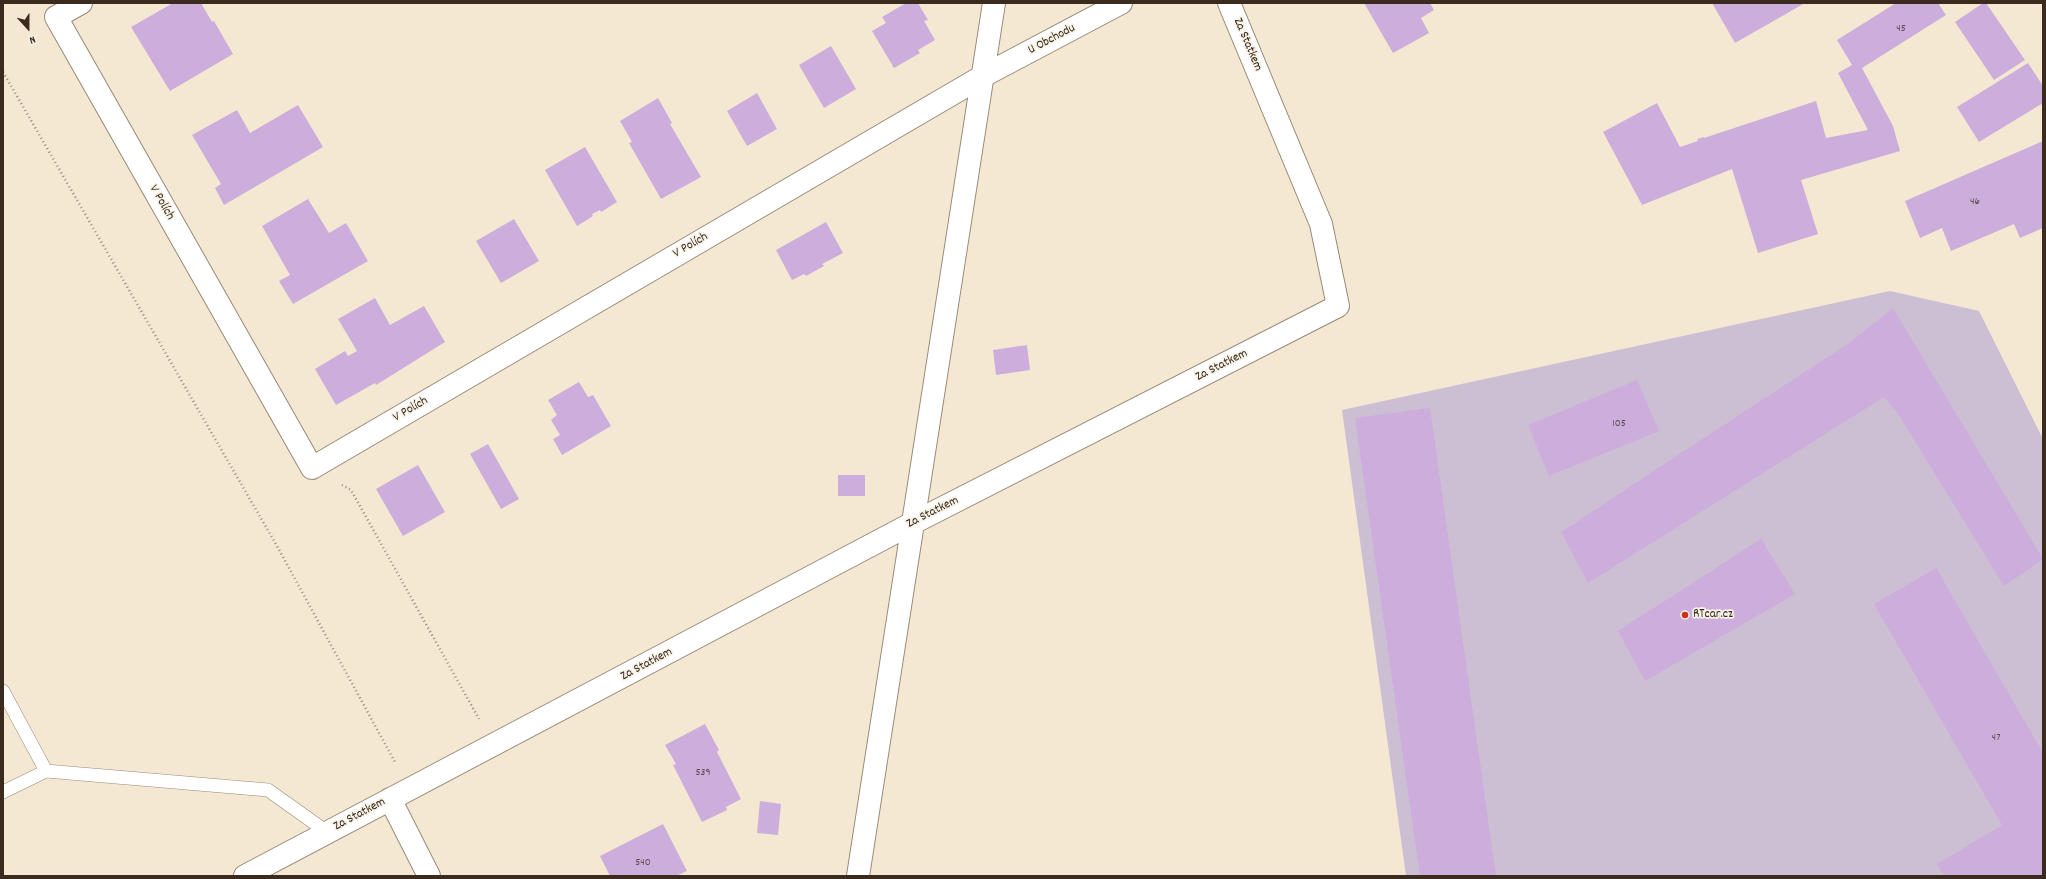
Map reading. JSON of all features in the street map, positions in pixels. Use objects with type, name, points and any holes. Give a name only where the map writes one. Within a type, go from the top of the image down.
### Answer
[{"type":"street","name":"V Polích","points":[[81,3],[52,10],[312,468],[983,76]]},
{"type":"street","points":[[858,876],[994,3]]},
{"type":"street","name":"U Obchodu","points":[[983,76],[1121,3]]},
{"type":"street","name":"Za Statkem","points":[[245,876],[410,788],[494,746],[912,524],[1338,306],[1321,224],[1229,3]]},
{"type":"street","points":[[390,799],[429,876]]},
{"type":"lane","points":[[3,691],[46,771]]},
{"type":"lane","points":[[3,792],[46,771],[268,790],[327,832]]},
{"type":"path","points":[[3,72],[277,546],[410,788]]},
{"type":"path","points":[[312,468],[351,490],[494,746]]},
{"type":"shaded area","points":[[1890,291],[1979,311],[2043,439],[2043,876],[1406,876],[1342,410]]},
{"type":"building","points":[[173,3],[201,3],[212,22],[214,21],[233,54],[170,91],[131,27]]},
{"type":"building","points":[[906,3],[918,3],[928,20],[924,21],[935,40],[918,50],[920,53],[894,68],[872,31],[886,23],[882,17]]},
{"type":"building","points":[[1364,3],[1430,3],[1434,10],[1421,18],[1429,33],[1393,53]]},
{"type":"building","points":[[1712,3],[1805,3],[1735,43]]},
{"type":"building","points":[[1896,3],[1938,3],[1946,15],[1862,68],[1893,126],[1900,151],[1801,180],[1818,234],[1758,253],[1732,169],[1642,205],[1603,132],[1657,103],[1680,147],[1698,141],[1697,139],[1816,101],[1826,138],[1868,130],[1838,73],[1852,65],[1837,40]]},
{"type":"building","points":[[1983,3],[1986,3],[2025,60],[1994,80],[1955,22]]},
{"type":"building","points":[[831,46],[856,89],[824,108],[799,65]]},
{"type":"building","points":[[2028,63],[2043,86],[2043,103],[1979,142],[1957,107]]},
{"type":"building","points":[[757,93],[777,129],[747,146],[727,111]]},
{"type":"building","points":[[658,98],[672,123],[670,124],[701,177],[661,199],[629,143],[632,142],[620,121]]},
{"type":"building","points":[[298,105],[323,147],[224,205],[215,188],[221,184],[192,135],[237,110],[250,133]]},
{"type":"building","points":[[2043,141],[2043,228],[2020,238],[2014,224],[1951,251],[1942,228],[1920,238],[1905,201]]},
{"type":"building","points":[[585,147],[617,202],[601,212],[600,210],[592,214],[593,216],[577,226],[545,170]]},
{"type":"building","points":[[308,199],[329,233],[346,223],[368,261],[293,304],[279,281],[290,275],[262,226]]},
{"type":"building","points":[[514,219],[539,261],[501,283],[476,241]]},
{"type":"building","points":[[826,222],[843,253],[822,264],[824,266],[806,276],[804,274],[792,280],[776,250]]},
{"type":"building","points":[[375,298],[390,325],[424,306],[445,342],[376,385],[375,383],[336,405],[315,369],[345,351],[348,356],[357,351],[338,319]]},
{"type":"building","points":[[1893,308],[2043,559],[2004,586],[1897,412],[1884,397],[1588,583],[1561,532],[1852,341]]},
{"type":"building","points":[[1027,345],[1030,370],[996,375],[993,350]]},
{"type":"building","points":[[1637,380],[1659,431],[1549,476],[1528,425]]},
{"type":"building","points":[[579,382],[588,397],[593,395],[611,426],[562,455],[553,439],[560,435],[551,420],[557,415],[548,400]]},
{"type":"building","points":[[1430,408],[1496,876],[1420,876],[1355,418]]},
{"type":"building","points":[[488,444],[519,499],[501,509],[470,454]]},
{"type":"building","points":[[418,465],[445,512],[403,536],[376,489]]},
{"type":"building","points":[[838,475],[865,475],[865,496],[838,496]]},
{"type":"building","points":[[1761,539],[1795,594],[1645,681],[1618,631]]},
{"type":"building","points":[[1936,568],[2043,753],[2043,876],[1944,876],[1937,864],[2002,825],[1874,604]]},
{"type":"building","points":[[705,724],[719,750],[717,752],[741,799],[726,807],[727,810],[702,822],[673,765],[676,764],[665,745]]},
{"type":"building","points":[[760,801],[781,804],[778,835],[757,833]]},
{"type":"building","points":[[663,824],[687,871],[676,876],[610,876],[600,856]]},
{"type":"place","name":"RTcar.cz","points":[[1685,615]]}]
